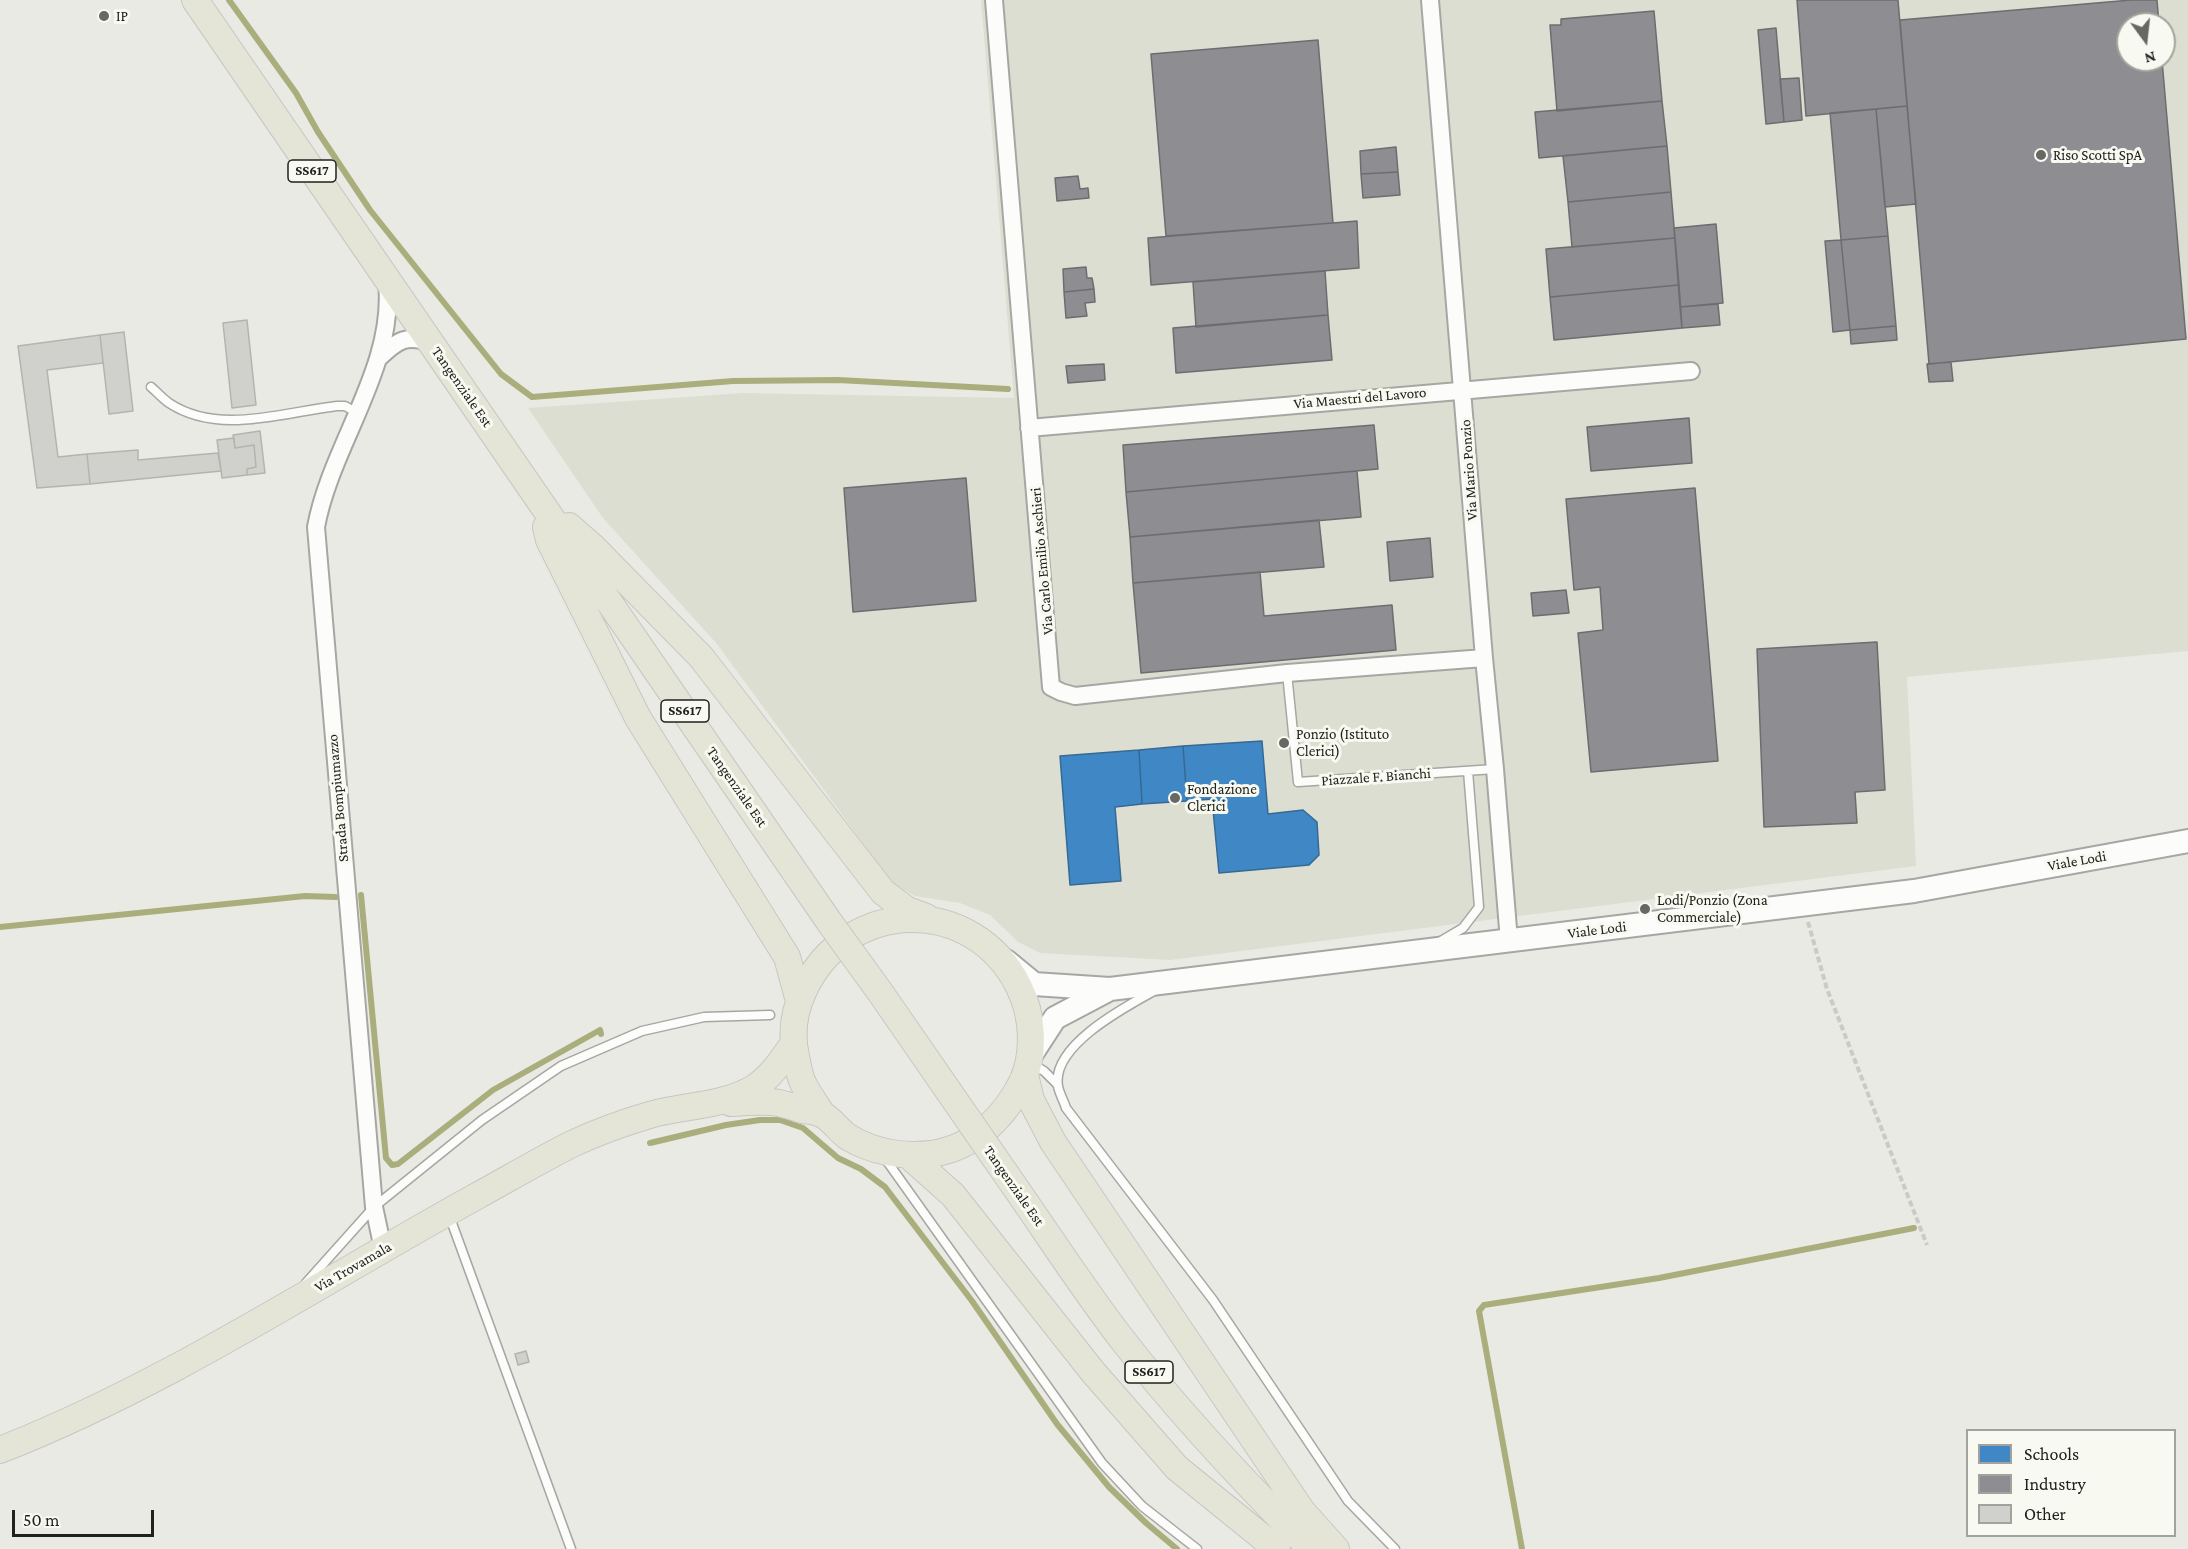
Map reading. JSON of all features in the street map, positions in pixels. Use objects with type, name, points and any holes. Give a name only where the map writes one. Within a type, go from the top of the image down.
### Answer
[{"type":"main road","name":"Tangenziale Est","points":[[195,0],[830,923],[1121,1338],[1191,1422],[1311,1549]]},
{"type":"main road","points":[[539,500],[593,547],[701,657],[884,892],[907,910],[964,930],[992,948],[1011,971],[1025,998],[1031,1028],[1028,1064],[1031,1100],[1059,1152],[1302,1511],[1336,1549]]},
{"type":"main road","points":[[539,500],[549,540],[638,718],[787,957],[799,1000]]},
{"type":"main road","points":[[932,920],[904,919],[876,924],[850,936],[828,953],[811,975],[799,1000],[794,1022],[793,1044],[802,1082],[822,1114],[848,1137],[880,1151],[908,1155],[933,1154],[958,1146],[980,1134],[999,1118],[1014,1097],[1028,1064]]},
{"type":"main road","name":"Via Trovamala","points":[[713,1103],[754,1087],[775,1070],[793,1044]]},
{"type":"main road","name":"Via Trovamala","points":[[0,1450],[31,1438],[132,1390],[284,1308],[383,1249],[573,1143],[654,1114],[713,1103],[772,1102],[822,1114]]},
{"type":"main road","points":[[908,1155],[953,1195],[1093,1372],[1176,1468],[1277,1549]]},
{"type":"street","name":"Via Carlo Emilio Aschieri","points":[[994,0],[1051,687],[1075,696],[1287,673],[1484,658]]},
{"type":"street","name":"Via Mario Ponzio","points":[[1430,0],[1509,941]]},
{"type":"street","name":"Strada Bompiumazzo","points":[[383,1249],[374,1207],[316,527],[326,488],[380,357],[389,299],[387,280]]},
{"type":"street","points":[[380,357],[395,343],[408,338],[431,342]]},
{"type":"street","name":"Via Maestri del Lavoro","points":[[1029,428],[1691,371]]},
{"type":"street","name":"Viale Lodi","points":[[992,948],[1034,984],[1110,989],[1914,891],[2188,841]]},
{"type":"street","name":"Viale Lodi","points":[[1028,1064],[1055,1018],[1110,989]]},
{"type":"lane","points":[[151,387],[168,402],[185,411],[224,420],[256,418],[337,406],[345,406],[357,412]]},
{"type":"lane","name":"Piazzale F. Bianchi","points":[[1287,673],[1298,782],[1496,769]]},
{"type":"lane","points":[[1424,951],[1463,928],[1479,907],[1468,771]]},
{"type":"lane","points":[[1171,982],[1143,997],[1077,1042],[1061,1063],[1058,1084],[1066,1108],[1214,1300],[1348,1501],[1395,1549]]},
{"type":"lane","points":[[284,1308],[374,1207],[482,1120],[561,1066],[642,1031],[704,1017],[770,1015]]},
{"type":"lane","points":[[1028,1064],[1044,1071],[1058,1084]]},
{"type":"lane","points":[[880,1151],[1102,1463],[1142,1506],[1197,1549]]},
{"type":"lane","points":[[448,1212],[571,1549]]},
{"type":"path","points":[[1803,906],[1827,989],[1927,1245]]},
{"type":"shaded area","points":[[981,0],[2188,0],[2188,651],[1907,677],[1916,866],[1170,960],[1040,953],[1018,942],[990,915],[960,903],[915,896],[893,884],[717,644],[603,518],[528,408],[743,393],[1014,398]]},
{"type":"building: Schools","points":[[1262,741],[1268,814],[1303,810],[1317,822],[1319,855],[1309,865],[1219,873],[1212,799],[1187,801],[1183,746]]},
{"type":"building: Schools","points":[[1183,746],[1187,801],[1142,804],[1139,750]]},
{"type":"building: Schools","points":[[1139,750],[1142,804],[1115,807],[1121,881],[1070,885],[1060,756]]},
{"type":"building: Industry","points":[[1797,0],[1898,0],[1907,106],[1806,116]]},
{"type":"building: Industry","name":"Riso Scotti SpA","points":[[2131,0],[2157,0],[2158,12],[2116,12],[2116,72],[2163,72],[2186,339],[1929,364],[1900,20]]},
{"type":"building: Industry","points":[[1654,11],[1662,101],[1557,111],[1550,25],[1561,25],[1561,19]]},
{"type":"building: Industry","points":[[1776,28],[1784,122],[1766,124],[1758,30]]},
{"type":"building: Industry","points":[[1318,40],[1333,223],[1166,236],[1151,54]]},
{"type":"building: Industry","points":[[1799,78],[1802,120],[1784,122],[1780,79]]},
{"type":"building: Industry","points":[[1662,101],[1667,146],[1539,158],[1535,112]]},
{"type":"building: Industry","points":[[1907,106],[1916,204],[1885,207],[1876,109]]},
{"type":"building: Industry","points":[[1876,109],[1888,236],[1841,240],[1830,113]]},
{"type":"building: Industry","points":[[1667,146],[1671,192],[1568,202],[1563,156]]},
{"type":"building: Industry","points":[[1396,147],[1398,172],[1361,174],[1360,151]]},
{"type":"building: Industry","points":[[1398,172],[1400,195],[1363,198],[1361,174]]},
{"type":"building: Industry","points":[[1078,176],[1080,189],[1088,188],[1089,198],[1057,201],[1055,178]]},
{"type":"building: Industry","points":[[1671,192],[1675,238],[1572,247],[1568,202]]},
{"type":"building: Industry","points":[[1357,221],[1359,268],[1151,285],[1148,238]]},
{"type":"building: Industry","points":[[1716,224],[1723,303],[1680,307],[1674,228]]},
{"type":"building: Industry","points":[[1888,236],[1896,326],[1850,330],[1841,240]]},
{"type":"building: Industry","points":[[1675,238],[1679,285],[1550,297],[1546,249]]},
{"type":"building: Industry","points":[[1841,240],[1850,330],[1833,332],[1825,241]]},
{"type":"building: Industry","points":[[1086,267],[1087,278],[1092,278],[1094,289],[1064,292],[1063,269]]},
{"type":"building: Industry","points":[[1325,271],[1328,315],[1196,327],[1193,282]]},
{"type":"building: Industry","points":[[1679,285],[1682,328],[1554,340],[1550,297]]},
{"type":"building: Industry","points":[[1094,289],[1095,302],[1085,303],[1087,316],[1066,318],[1064,292]]},
{"type":"building: Industry","points":[[1718,304],[1720,325],[1682,328],[1680,307]]},
{"type":"building: Industry","points":[[1328,315],[1332,360],[1176,373],[1173,328]]},
{"type":"building: Industry","points":[[1896,326],[1897,340],[1851,344],[1850,330]]},
{"type":"building: Industry","points":[[1951,362],[1953,381],[1929,382],[1927,364]]},
{"type":"building: Industry","points":[[1104,364],[1105,380],[1068,383],[1066,366]]},
{"type":"building: Industry","points":[[1689,418],[1692,463],[1591,471],[1587,427]]},
{"type":"building: Industry","points":[[1374,425],[1378,469],[1126,492],[1123,445]]},
{"type":"building: Industry","points":[[1357,471],[1361,517],[1130,537],[1126,492]]},
{"type":"building: Industry","points":[[966,478],[976,601],[853,612],[844,488]]},
{"type":"building: Industry","points":[[1695,488],[1718,761],[1591,772],[1578,633],[1603,630],[1600,587],[1574,590],[1566,499]]},
{"type":"building: Industry","points":[[1319,520],[1324,567],[1133,583],[1130,537]]},
{"type":"building: Industry","points":[[1430,538],[1433,577],[1390,581],[1387,542]]},
{"type":"building: Industry","points":[[1260,572],[1264,616],[1392,605],[1396,650],[1141,673],[1133,583]]},
{"type":"building: Industry","points":[[1566,590],[1569,613],[1533,616],[1531,593]]},
{"type":"building: Industry","points":[[1877,642],[1885,790],[1855,792],[1857,823],[1764,827],[1757,649]]},
{"type":"building: Other","points":[[247,320],[256,405],[232,408],[223,323]]},
{"type":"building: Other","points":[[124,332],[133,411],[109,414],[100,335]]},
{"type":"building: Other","points":[[100,335],[103,363],[47,370],[58,457],[87,454],[90,484],[37,488],[18,346]]},
{"type":"building: Other","points":[[260,431],[265,473],[247,475],[247,469],[256,467],[254,445],[235,448],[233,435]]},
{"type":"building: Other","points":[[234,438],[235,448],[254,445],[256,467],[247,469],[247,475],[222,478],[217,440]]},
{"type":"building: Other","points":[[138,450],[138,460],[218,453],[221,471],[90,484],[87,454]]},
{"type":"building: Other","points":[[526,1351],[529,1362],[518,1365],[515,1354]]},
{"type":"waterway","points":[[229,0],[296,93],[318,132],[370,210],[501,374],[532,397],[733,381],[838,380],[1008,389]]},
{"type":"waterway","points":[[361,895],[386,1158],[392,1165],[398,1164],[493,1090],[600,1030],[601,1034]]},
{"type":"waterway","points":[[0,927],[305,896],[336,897]]},
{"type":"waterway","points":[[650,1143],[726,1125],[760,1120],[780,1120],[803,1128],[838,1158],[861,1169],[885,1187],[972,1301],[1057,1424],[1109,1487],[1177,1549]]},
{"type":"waterway","points":[[1522,1549],[1479,1311],[1484,1305],[1659,1278],[1914,1228]]},
{"type":"place","name":"IP","points":[[104,16]]},
{"type":"place","name":"Riso Scotti SpA","points":[[2041,155]]},
{"type":"place","name":"Ponzio (Istituto Clerici)","points":[[1284,743]]},
{"type":"place","name":"Fondazione Clerici","points":[[1175,798]]},
{"type":"place","name":"Lodi/Ponzio (Zona Commerciale)","points":[[1645,909]]}]
